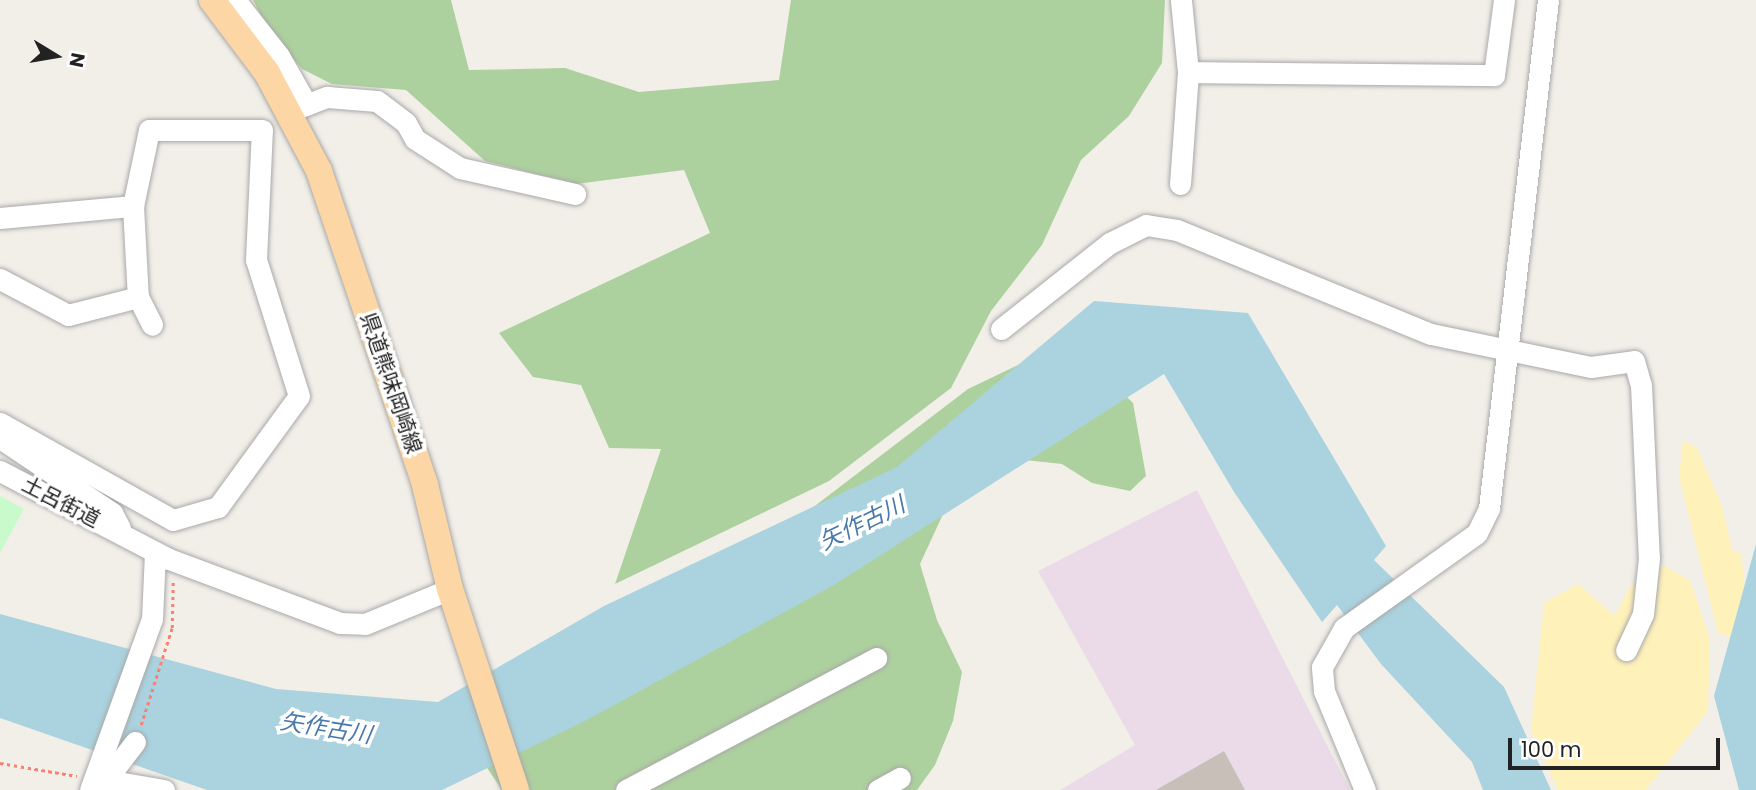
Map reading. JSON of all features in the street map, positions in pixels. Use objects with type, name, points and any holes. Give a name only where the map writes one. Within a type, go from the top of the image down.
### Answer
[{"type":"main road","name":"県道熊味岡崎線","points":[[212,0],[299,108],[416,459],[450,589],[516,790]]},
{"type":"street","points":[[234,0],[279,56],[299,108],[327,97],[377,102],[406,123],[415,139],[460,168],[575,194]]},
{"type":"street","points":[[1180,184],[1188,72],[1181,0]]},
{"type":"street","points":[[1188,72],[1494,75],[1504,0]]},
{"type":"street","points":[[1365,790],[1324,691],[1322,667],[1344,628],[1478,533],[1489,508],[1510,351],[1548,0]]},
{"type":"street","points":[[0,423],[173,520],[218,507],[299,397],[256,260],[262,130],[149,130],[133,206],[138,297],[152,325]]},
{"type":"street","points":[[0,218],[133,206]]},
{"type":"street","points":[[1001,329],[1110,243],[1146,225],[1177,230],[1431,334],[1591,366],[1628,359],[1637,366],[1650,502],[1649,558],[1643,614],[1626,650]]},
{"type":"street","points":[[0,279],[68,315],[138,297]]},
{"type":"street","points":[[0,438],[112,513],[122,533]]},
{"type":"street","name":"土呂街道","points":[[0,471],[162,556],[340,623],[365,624],[450,589]]},
{"type":"street","points":[[97,783],[152,620],[162,556]]},
{"type":"street","points":[[626,790],[876,658]]},
{"type":"street","points":[[97,783],[135,742]]},
{"type":"street","points":[[878,790],[900,778]]},
{"type":"street","points":[[97,783],[164,790]]},
{"type":"path","points":[[135,742],[172,628],[176,593],[162,556]]},
{"type":"path","points":[[0,762],[97,783]]},
{"type":"shaded area","points":[[1197,490],[1350,790],[1060,790],[1135,745],[1038,571]]},
{"type":"green space","points":[[253,0],[451,0],[469,70],[565,68],[639,92],[779,80],[791,0],[1165,0],[1162,63],[1129,116],[1081,160],[1042,245],[991,311],[951,388],[829,481],[615,584],[661,449],[609,448],[581,385],[533,377],[499,333],[710,233],[684,170],[576,184],[485,161],[406,90],[332,84],[302,69],[269,31]]},
{"type":"green space","points":[[1020,364],[1100,371],[1133,403],[1146,476],[1130,491],[1092,483],[1062,464],[996,457],[950,499],[920,564],[937,620],[962,672],[953,721],[935,765],[917,790],[502,790],[473,747],[748,557],[968,389]]},
{"type":"green space","points":[[0,496],[24,509],[0,553]]},
{"type":"sand","points":[[1683,440],[1697,448],[1722,506],[1732,550],[1741,554],[1752,644],[1718,633],[1679,477]]},
{"type":"sand","points":[[1664,566],[1690,580],[1710,640],[1708,711],[1646,790],[1558,790],[1531,730],[1544,603],[1578,584],[1615,616],[1630,586]]},
{"type":"water","name":"矢作古川","points":[[1094,301],[1248,313],[1386,546],[1374,560],[1504,687],[1551,790],[1483,790],[1472,762],[1381,664],[1337,605],[1322,622],[1234,492],[1164,374],[834,585],[583,722],[442,790],[207,790],[0,718],[0,614],[276,689],[438,702],[604,606],[897,467]]},
{"type":"water","points":[[1756,544],[1756,790],[1739,790],[1714,696]]},
{"type":"building","points":[[1224,751],[1245,790],[1156,790]]}]
